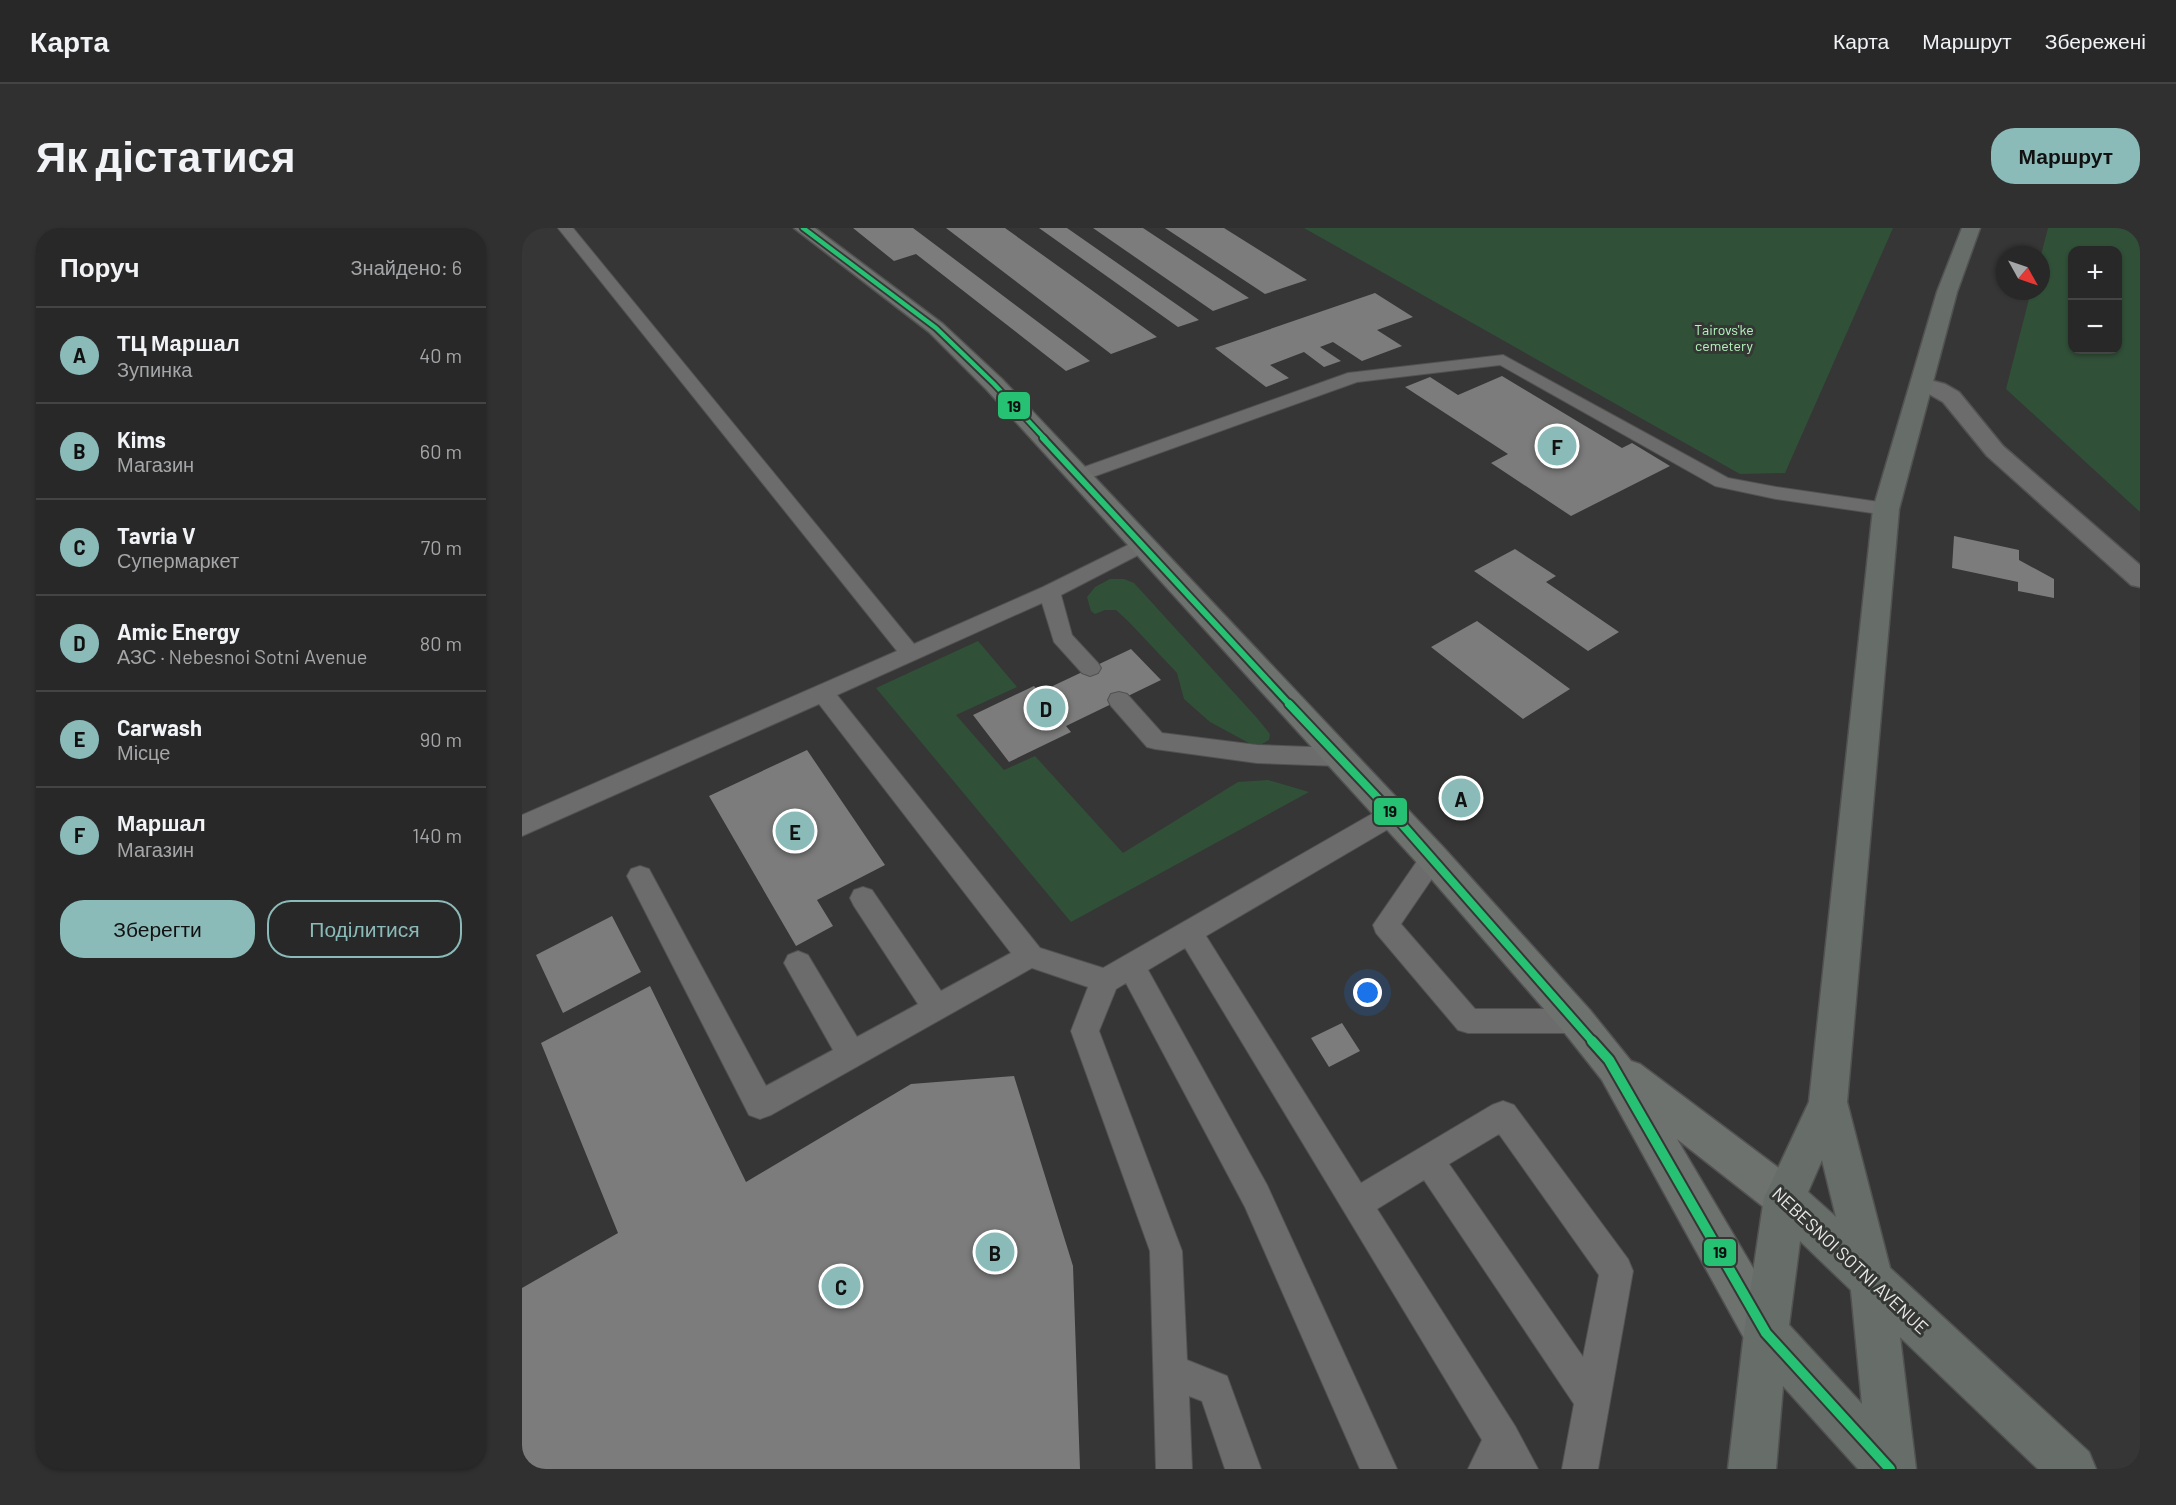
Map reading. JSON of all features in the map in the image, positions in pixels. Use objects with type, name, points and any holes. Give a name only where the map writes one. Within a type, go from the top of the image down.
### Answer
[{"type":"main road","name":"NEBESNOI SOTNI AVENUE","points":[[803,228],[936,328],[994,384],[1338,757],[1394,814],[1577,1020],[1615,1068],[1766,1333],[1891,1469]]},
{"type":"main road","points":[[1752,1469],[1766,1333],[1785,1198],[1828,1102],[1886,510],[1947,292],[1971,228]]},
{"type":"main road","name":"NEBESNOI SOTNI AVENUE","points":[[1615,1068],[1785,1198],[2072,1469]]},
{"type":"main road","points":[[1828,1102],[1872,1281],[1891,1469]]},
{"type":"street","points":[[1922,385],[1937,389],[1951,397],[1995,451],[2140,579]]},
{"type":"lane","points":[[565,228],[910,653]]},
{"type":"lane","points":[[1080,475],[1354,377],[1503,360],[1722,482],[1776,494],[1886,510]]},
{"type":"lane","points":[[522,826],[1050,592],[1143,545]]},
{"type":"lane","points":[[1050,592],[1062,637],[1090,668]]},
{"type":"lane","points":[[822,692],[1030,956],[1118,974],[1256,1196],[1379,1469]]},
{"type":"lane","points":[[1119,700],[1155,741],[1257,754],[1338,757]]},
{"type":"lane","points":[[1174,1469],[1166,1251],[1085,1030],[1118,974],[1394,814]]},
{"type":"lane","points":[[1433,858],[1386,925],[1468,1021],[1577,1020]]},
{"type":"lane","points":[[640,876],[760,1105],[1030,956]]},
{"type":"lane","points":[[863,898],[936,1008]]},
{"type":"lane","points":[[1189,932],[1356,1203],[1494,1454],[1520,1469]]},
{"type":"lane","points":[[798,963],[852,1055]]},
{"type":"lane","points":[[1356,1203],[1503,1115],[1616,1271],[1580,1469]]},
{"type":"lane","points":[[1428,1160],[1592,1400]]},
{"type":"lane","points":[[1171,1372],[1215,1388],[1243,1469]]},
{"type":"green space","name":"Tairovs'ke cemetery","points":[[1304,228],[1893,228],[1785,473],[1740,474]]},
{"type":"green space","points":[[2048,228],[2140,228],[2140,512],[2006,389],[2029,300],[2050,300],[2050,246],[2043,246]]},
{"type":"green space","points":[[1110,579],[1124,579],[1134,583],[1257,718],[1270,734],[1269,740],[1260,745],[1249,743],[1210,722],[1184,699],[1177,673],[1129,622],[1116,610],[1105,610],[1095,614],[1091,611],[1087,597],[1095,587]]},
{"type":"green space","points":[[978,641],[1017,687],[956,715],[1004,770],[1035,756],[1123,853],[1238,782],[1268,780],[1309,792],[1071,922],[876,688]]},
{"type":"building","points":[[853,228],[913,228],[1090,361],[1066,371],[916,254],[894,261]]},
{"type":"building","points":[[946,228],[1005,228],[1157,337],[1111,354]]},
{"type":"building","points":[[1039,228],[1067,228],[1199,320],[1178,327]]},
{"type":"building","points":[[1093,228],[1143,228],[1249,298],[1213,311]]},
{"type":"building","points":[[1165,228],[1224,228],[1307,280],[1265,294]]},
{"type":"building","points":[[1375,293],[1413,317],[1377,330],[1402,346],[1362,361],[1333,342],[1320,347],[1341,361],[1324,367],[1304,352],[1270,365],[1289,378],[1266,387],[1215,348]]},
{"type":"building","points":[[1502,376],[1622,448],[1632,443],[1670,466],[1571,516],[1491,463],[1508,454],[1405,387],[1430,377],[1458,395]]},
{"type":"building","points":[[1954,536],[2019,550],[2019,560],[2054,579],[2054,598],[2018,591],[2018,582],[1952,568]]},
{"type":"building","points":[[1515,549],[1556,576],[1546,582],[1619,632],[1588,651],[1474,571]]},
{"type":"building","points":[[1477,621],[1570,689],[1523,719],[1431,647]]},
{"type":"building","points":[[1131,649],[1161,680],[1066,726],[1071,732],[1009,762],[973,715],[1034,686],[1040,692]]},
{"type":"building","points":[[807,750],[885,865],[817,900],[833,926],[796,946],[709,796]]},
{"type":"building","points":[[612,916],[641,972],[563,1013],[536,955]]},
{"type":"building","points":[[650,986],[746,1182],[911,1084],[1014,1076],[1073,1266],[1080,1469],[522,1469],[522,1288],[618,1233],[541,1043]]},
{"type":"building","points":[[1342,1023],[1360,1051],[1329,1067],[1311,1038]]},
{"type":"transit line","name":"19","points":[[803,228],[936,328],[994,384],[1393,814],[1609,1060],[1766,1333],[1890,1469]]},
{"type":"place","name":"Маршал","points":[[1557,446]]},
{"type":"place","name":"Amic Energy","points":[[1046,708]]},
{"type":"place","name":"ТЦ Маршал","points":[[1461,798]]},
{"type":"place","name":"Carwash","points":[[795,831]]},
{"type":"place","name":"Kims","points":[[995,1252]]},
{"type":"place","name":"Tavria V","points":[[841,1286]]}]
